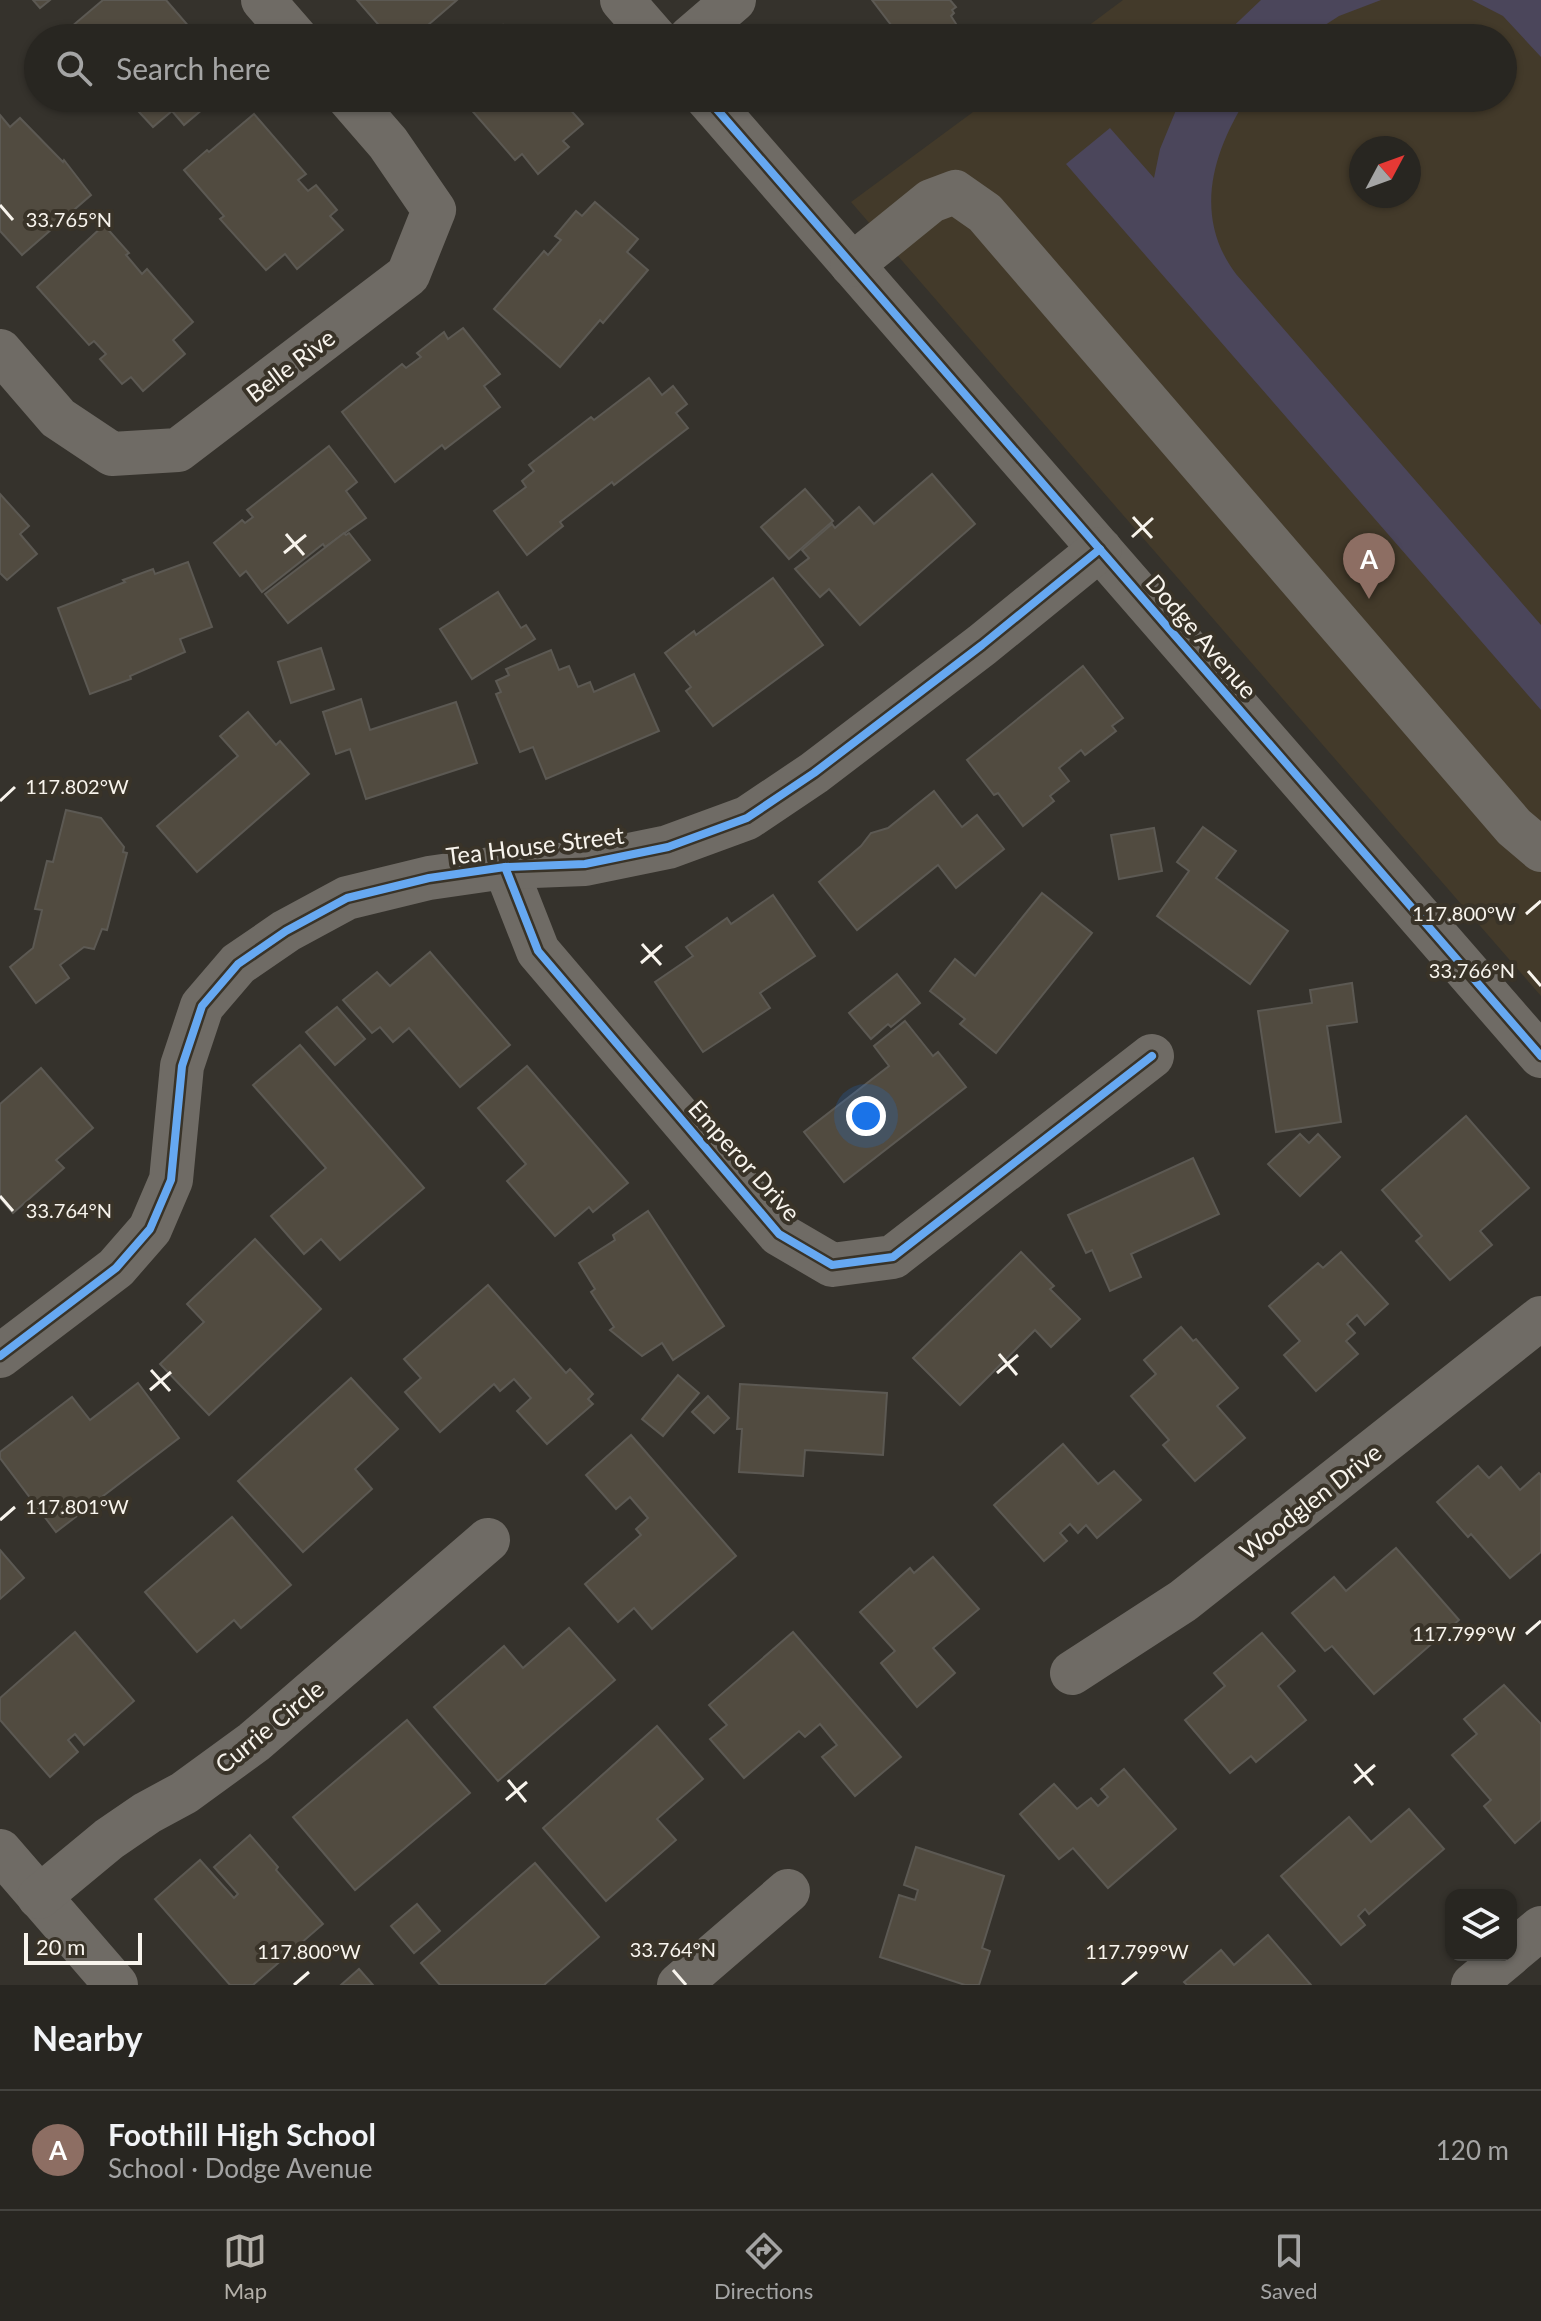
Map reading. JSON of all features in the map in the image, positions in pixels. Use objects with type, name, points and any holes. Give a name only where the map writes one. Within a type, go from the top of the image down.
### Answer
[{"type":"street","points":[[263,0],[284,24]]},
{"type":"street","points":[[622,0],[643,24]]},
{"type":"street","points":[[706,24],[734,0]]},
{"type":"street","name":"Belle Rive","points":[[0,351],[58,418],[112,454],[178,450],[408,275],[434,210],[388,143],[361,112]]},
{"type":"street","name":"Dodge Avenue","points":[[719,112],[1541,1056]]},
{"type":"street","points":[[852,265],[931,201],[955,192],[985,213],[1514,827],[1541,850]]},
{"type":"street","name":"Tea House Street","points":[[0,1356],[116,1268],[150,1229],[171,1180],[182,1066],[202,1006],[238,964],[286,931],[347,898],[429,878],[505,867],[585,864],[668,847],[747,818],[838,755],[982,645],[1100,549]]},
{"type":"street","name":"Emperor Drive","points":[[505,867],[538,951],[779,1234],[832,1265],[893,1257],[1152,1056]]},
{"type":"street","name":"Woodglen Drive","points":[[1072,1673],[1183,1601],[1541,1318]]},
{"type":"street","name":"Currie Circle","points":[[39,1897],[109,1839],[184,1793],[254,1742],[488,1540]]},
{"type":"street","points":[[0,1851],[116,1985]]},
{"type":"street","points":[[679,1985],[788,1891]]},
{"type":"street","points":[[1517,1948],[1541,1928]]},
{"type":"street","points":[[1473,1985],[1502,1961]]},
{"type":"shaded area","points":[[1123,0],[1541,0],[1541,996],[851,202],[973,112],[1517,112],[1517,24],[1091,24]]},
{"type":"shaded area","points":[[1261,0],[1381,0],[1327,24],[1236,24]]},
{"type":"shaded area","points":[[1472,0],[1541,0],[1541,57],[1517,31],[1517,24],[1510,24],[1503,16]]},
{"type":"shaded area","points":[[1175,112],[1239,112],[1224,141],[1212,185],[1211,208],[1223,252],[1236,274],[1541,625],[1541,710],[1066,164],[1110,128],[1154,178],[1160,149]]},
{"type":"building","points":[[33,0],[50,0],[40,8]]},
{"type":"building","points":[[103,0],[166,0],[187,24],[75,24]]},
{"type":"building","points":[[357,0],[457,0],[429,24],[378,24]]},
{"type":"building","points":[[872,0],[950,0],[956,7],[951,16],[956,24],[890,24]]},
{"type":"building","points":[[139,112],[171,112],[153,127]]},
{"type":"building","points":[[173,112],[199,112],[184,125]]},
{"type":"building","points":[[473,112],[572,112],[583,124],[563,141],[569,147],[538,174],[522,154],[515,160]]},
{"type":"building","points":[[254,114],[306,174],[298,180],[308,191],[316,185],[337,210],[330,216],[343,230],[297,269],[285,254],[266,270],[220,219],[224,216],[184,170]]},
{"type":"building","points":[[0,115],[10,127],[20,118],[64,160],[91,195],[22,255],[0,231]]},
{"type":"building","points":[[595,202],[638,239],[627,252],[648,270],[560,367],[494,309],[544,251],[548,255],[561,240],[555,236],[576,211],[582,216]]},
{"type":"building","points":[[104,225],[129,253],[126,255],[142,274],[147,269],[193,322],[173,340],[185,354],[143,391],[131,377],[122,384],[100,359],[106,354],[94,341],[89,345],[37,287]]},
{"type":"building","points":[[463,328],[500,374],[484,386],[500,407],[445,449],[442,445],[395,482],[342,412],[402,364],[406,368],[421,357],[417,353],[444,332],[448,339]]},
{"type":"building","points":[[649,378],[662,395],[673,386],[687,404],[676,413],[688,428],[560,522],[563,526],[527,555],[494,511],[526,487],[522,481],[534,471],[529,465],[591,417],[594,420]]},
{"type":"building","points":[[329,446],[357,482],[346,491],[366,518],[325,547],[323,544],[262,592],[246,571],[240,576],[214,543],[242,520],[245,523],[253,517],[247,510]]},
{"type":"building","points":[[932,474],[975,524],[860,625],[829,589],[820,597],[795,569],[809,558],[802,550],[832,524],[835,528],[859,507],[874,524]]},
{"type":"building","points":[[805,489],[833,521],[789,559],[761,527]]},
{"type":"building","points":[[0,494],[29,526],[20,534],[37,554],[7,580],[0,573]]},
{"type":"building","points":[[344,533],[349,533],[370,560],[288,623],[265,594]]},
{"type":"building","points":[[188,562],[212,627],[180,639],[185,652],[130,676],[131,679],[90,694],[58,608],[153,569],[155,574]]},
{"type":"building","points":[[773,578],[823,645],[713,726],[686,691],[691,687],[665,653],[694,631],[696,635]]},
{"type":"building","points":[[498,592],[521,628],[526,625],[535,639],[472,679],[440,629]]},
{"type":"building","points":[[321,648],[334,689],[291,703],[278,662]]},
{"type":"building","points":[[551,650],[559,670],[569,666],[578,687],[590,682],[594,692],[634,674],[659,731],[546,779],[533,747],[520,752],[496,694],[501,692],[496,681],[509,675],[506,669]]},
{"type":"building","points":[[1083,666],[1123,718],[1112,726],[1116,731],[1085,755],[1081,750],[1059,768],[1069,781],[1050,796],[1054,801],[1023,826],[967,760]]},
{"type":"building","points":[[361,699],[370,730],[456,702],[477,763],[366,799],[350,749],[336,754],[323,712]]},
{"type":"building","points":[[248,712],[276,745],[280,741],[309,774],[197,872],[157,826],[238,756],[220,736]]},
{"type":"building","points":[[934,791],[962,827],[977,815],[1004,849],[956,888],[938,865],[857,930],[819,882],[861,846],[871,833],[888,828]]},
{"type":"building","points":[[66,810],[101,818],[124,847],[123,852],[127,853],[107,930],[102,929],[94,949],[84,947],[60,965],[69,978],[36,1003],[10,967],[33,948],[42,910],[35,909],[47,861],[53,862]]},
{"type":"building","points":[[1203,827],[1236,851],[1216,878],[1288,931],[1250,984],[1157,916],[1189,871],[1177,862]]},
{"type":"building","points":[[1154,828],[1162,871],[1119,879],[1111,835]]},
{"type":"building","points":[[1042,893],[1092,933],[996,1053],[960,1024],[965,1019],[930,991],[955,959],[975,976]]},
{"type":"building","points":[[773,895],[815,956],[760,993],[770,1008],[703,1052],[655,982],[693,956],[686,947],[727,918],[731,924]]},
{"type":"building","points":[[430,952],[510,1045],[460,1087],[409,1028],[393,1042],[380,1027],[372,1033],[343,1000],[377,972],[390,986]]},
{"type":"building","points":[[897,974],[920,1003],[871,1039],[849,1013]]},
{"type":"building","points":[[1352,983],[1357,1022],[1327,1026],[1341,1122],[1276,1132],[1258,1011],[1312,1003],[1310,990]]},
{"type":"building","points":[[337,1007],[365,1039],[335,1065],[306,1032]]},
{"type":"building","points":[[905,1021],[933,1056],[938,1052],[966,1087],[844,1182],[804,1132],[889,1066],[874,1046]]},
{"type":"building","points":[[300,1045],[424,1188],[340,1260],[321,1239],[304,1254],[271,1216],[326,1168],[253,1085]]},
{"type":"building","points":[[527,1066],[628,1183],[593,1212],[589,1207],[555,1236],[507,1181],[526,1164],[478,1108]]},
{"type":"building","points":[[41,1068],[93,1128],[56,1160],[64,1168],[13,1213],[0,1198],[0,1104]]},
{"type":"building","points":[[1466,1116],[1529,1188],[1480,1231],[1492,1245],[1450,1280],[1416,1241],[1422,1236],[1382,1190]]},
{"type":"building","points":[[1300,1134],[1309,1143],[1318,1134],[1340,1157],[1300,1196],[1268,1164]]},
{"type":"building","points":[[1193,1158],[1219,1214],[1131,1254],[1141,1277],[1110,1291],[1092,1250],[1086,1253],[1068,1215]]},
{"type":"building","points":[[648,1211],[724,1326],[673,1360],[662,1343],[642,1356],[610,1330],[614,1327],[591,1292],[595,1289],[579,1263],[615,1240],[613,1235]]},
{"type":"building","points":[[255,1239],[321,1309],[209,1415],[160,1364],[204,1322],[187,1304]]},
{"type":"building","points":[[1021,1252],[1054,1286],[1050,1289],[1080,1319],[1051,1347],[1035,1330],[960,1405],[913,1358]]},
{"type":"building","points":[[1341,1252],[1388,1304],[1365,1325],[1357,1315],[1347,1324],[1355,1333],[1346,1341],[1358,1354],[1316,1391],[1284,1355],[1300,1341],[1269,1306],[1318,1263],[1323,1268]]},
{"type":"building","points":[[488,1285],[566,1373],[570,1369],[593,1394],[588,1399],[593,1404],[547,1444],[517,1411],[531,1398],[514,1379],[500,1391],[494,1384],[440,1432],[405,1392],[421,1378],[404,1359]]},
{"type":"building","points":[[1181,1327],[1193,1341],[1196,1339],[1238,1388],[1217,1406],[1245,1438],[1195,1481],[1163,1445],[1169,1440],[1131,1396],[1156,1374],[1144,1360]]},
{"type":"building","points":[[678,1375],[699,1393],[663,1436],[642,1419]]},
{"type":"building","points":[[351,1378],[398,1429],[355,1469],[372,1489],[303,1552],[238,1481]]},
{"type":"building","points":[[138,1383],[179,1438],[56,1532],[0,1458],[0,1452],[72,1397],[90,1420]]},
{"type":"building","points":[[740,1384],[887,1393],[883,1455],[805,1450],[803,1476],[739,1472],[742,1429],[737,1429]]},
{"type":"building","points":[[708,1396],[729,1418],[714,1433],[692,1412]]},
{"type":"building","points":[[631,1435],[736,1556],[652,1629],[634,1608],[618,1622],[585,1584],[641,1535],[636,1529],[648,1518],[630,1497],[616,1509],[586,1475]]},
{"type":"building","points":[[1063,1444],[1098,1484],[1114,1471],[1141,1500],[1097,1538],[1086,1525],[1078,1533],[1070,1524],[1060,1533],[1067,1541],[1044,1561],[994,1505]]},
{"type":"building","points":[[1478,1466],[1489,1478],[1501,1467],[1520,1490],[1539,1473],[1541,1475],[1541,1552],[1510,1578],[1437,1502]]},
{"type":"building","points":[[232,1517],[291,1585],[241,1628],[234,1620],[197,1652],[145,1592]]},
{"type":"building","points":[[1396,1548],[1459,1620],[1374,1694],[1332,1646],[1325,1651],[1292,1613],[1334,1577],[1346,1591]]},
{"type":"building","points":[[0,1550],[24,1578],[0,1599]]},
{"type":"building","points":[[933,1557],[979,1609],[933,1648],[955,1673],[917,1707],[881,1663],[895,1651],[860,1612],[910,1568],[914,1573]]},
{"type":"building","points":[[569,1628],[615,1680],[498,1781],[434,1707],[504,1646],[523,1668]]},
{"type":"building","points":[[75,1632],[134,1701],[84,1745],[75,1734],[68,1740],[78,1752],[50,1777],[0,1720],[0,1698]]},
{"type":"building","points":[[793,1632],[901,1757],[855,1796],[822,1757],[837,1745],[820,1724],[805,1737],[799,1731],[744,1778],[710,1739],[727,1725],[709,1705]]},
{"type":"building","points":[[1262,1633],[1295,1671],[1278,1686],[1306,1720],[1256,1762],[1251,1756],[1230,1773],[1185,1720],[1225,1686],[1214,1673]]},
{"type":"building","points":[[1504,1685],[1541,1724],[1541,1820],[1515,1843],[1484,1806],[1491,1800],[1452,1755],[1477,1734],[1464,1719]]},
{"type":"building","points":[[407,1720],[470,1793],[355,1890],[293,1817]]},
{"type":"building","points":[[657,1726],[703,1779],[657,1819],[676,1840],[606,1901],[543,1828]]},
{"type":"building","points":[[1124,1769],[1176,1829],[1108,1888],[1073,1848],[1059,1859],[1020,1814],[1054,1784],[1077,1809],[1091,1798],[1098,1806],[1108,1797],[1101,1789]]},
{"type":"building","points":[[1409,1809],[1444,1849],[1369,1914],[1365,1909],[1358,1916],[1365,1925],[1341,1945],[1281,1876],[1349,1817],[1371,1842]]},
{"type":"building","points":[[250,1835],[323,1924],[253,1985],[230,1985],[155,1899],[200,1860],[234,1898],[238,1894],[214,1867]]},
{"type":"building","points":[[916,1847],[1004,1876],[982,1948],[990,1951],[979,1985],[965,1985],[880,1957],[899,1895],[915,1900],[918,1890],[904,1885]]},
{"type":"building","points":[[535,1863],[599,1937],[544,1985],[440,1985],[421,1963]]},
{"type":"building","points":[[417,1904],[440,1931],[414,1953],[391,1926]]},
{"type":"building","points":[[1268,1935],[1311,1985],[1187,1985],[1184,1982],[1221,1950],[1234,1965]]},
{"type":"building","points":[[359,1969],[373,1985],[341,1985]]},
{"type":"cycle path","points":[[719,112],[1541,1056]]},
{"type":"cycle path","points":[[0,1356],[116,1268],[150,1229],[171,1180],[182,1066],[202,1006],[238,964],[286,931],[347,898],[429,878],[505,867],[585,864],[668,847],[747,818],[814,773],[982,645],[1100,549]]},
{"type":"cycle path","points":[[505,867],[538,951],[779,1234],[832,1265],[893,1257],[1152,1056]]},
{"type":"place","name":"Foothill High School","points":[[1369,599]]}]
